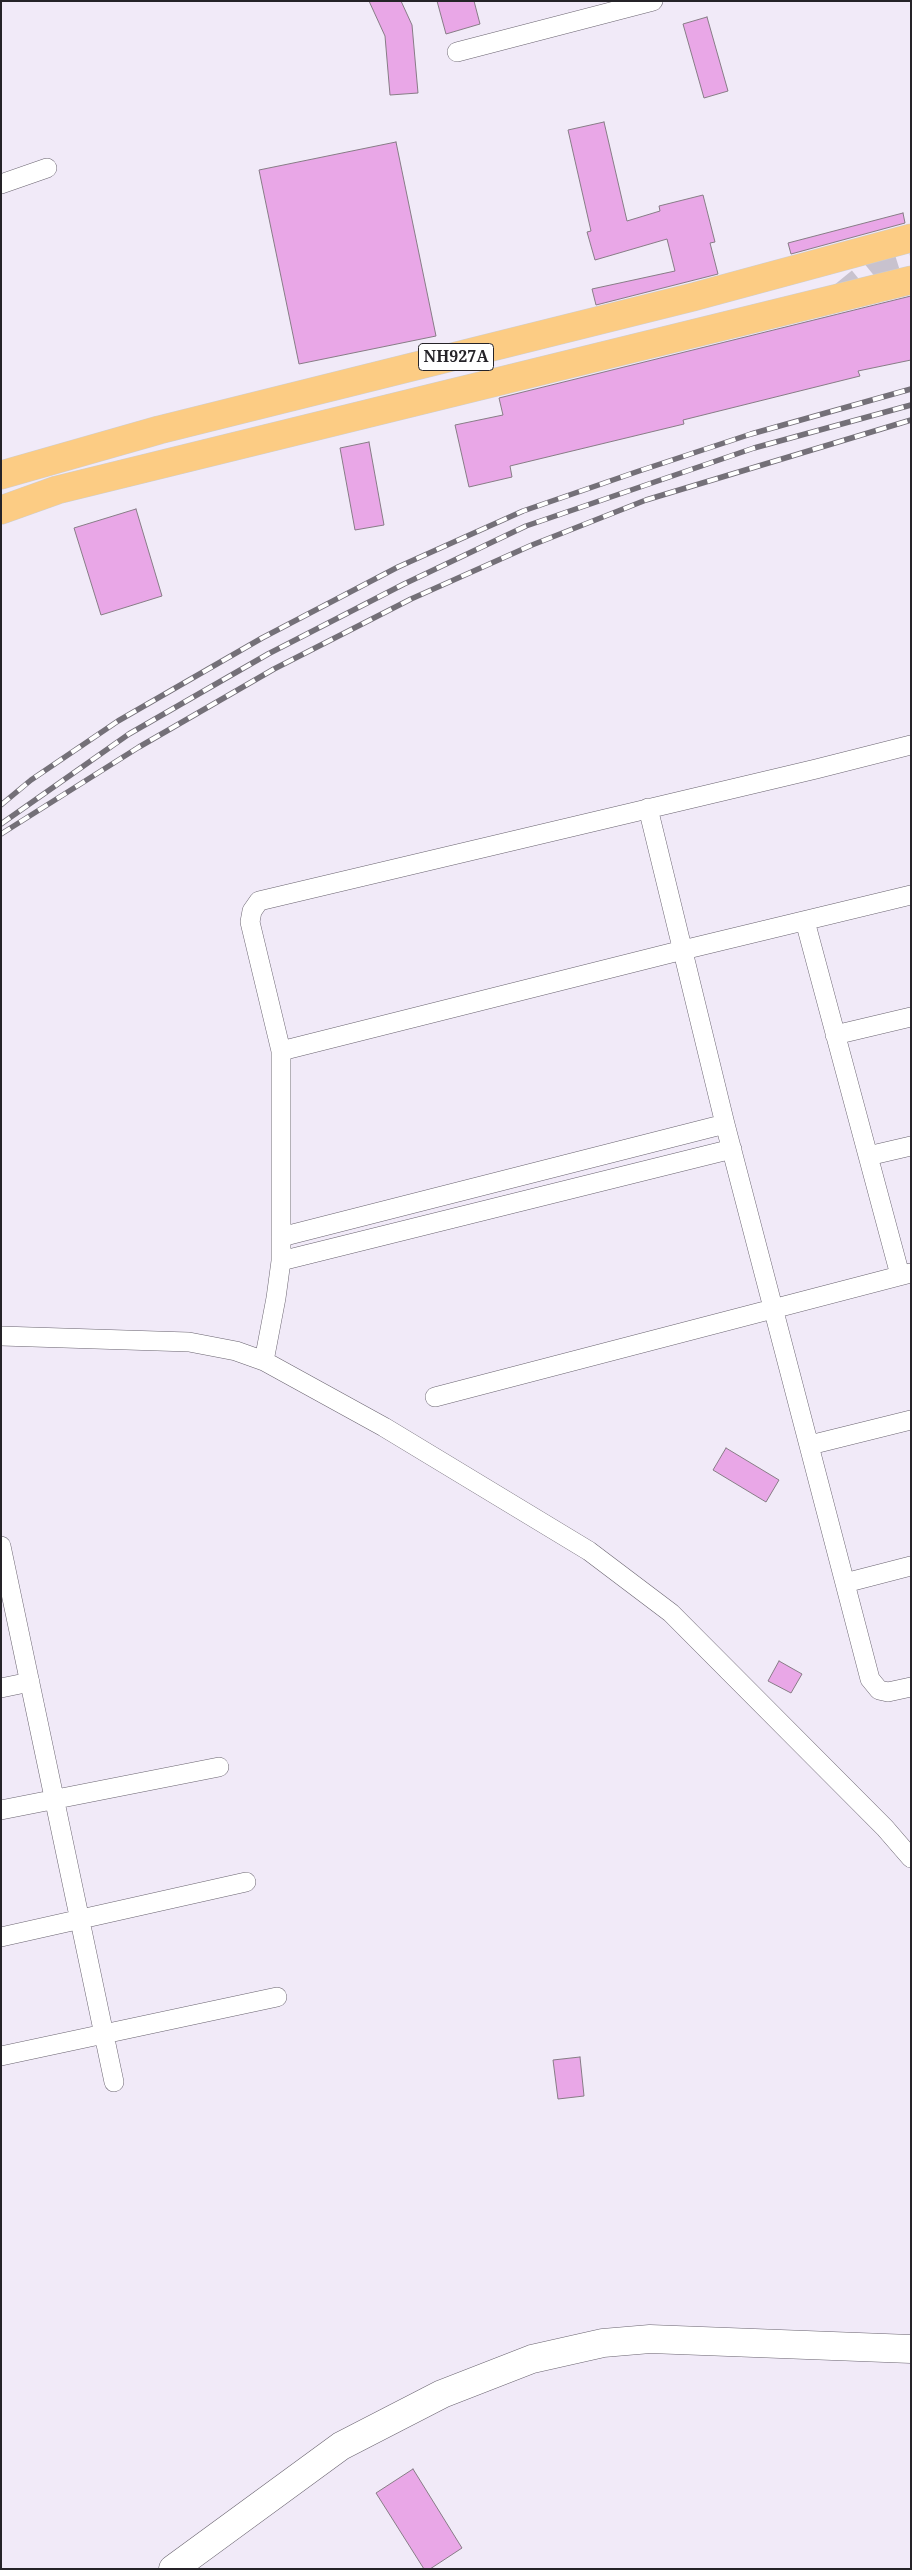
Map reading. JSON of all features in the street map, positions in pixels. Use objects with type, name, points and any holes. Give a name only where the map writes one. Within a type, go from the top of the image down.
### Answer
[{"type":"highway","name":"NH927A","points":[[1,475],[159,430],[692,297],[911,238]]},
{"type":"highway","name":"NH927A","points":[[1,510],[57,490],[911,280]]},
{"type":"main road","points":[[173,2569],[341,2446],[442,2394],[532,2359],[603,2343],[650,2339],[911,2350]]},
{"type":"street","points":[[457,52],[653,1]]},
{"type":"street","points":[[1,184],[47,168]]},
{"type":"street","points":[[264,1361],[276,1298],[280,1261],[281,1051],[250,922],[259,901],[911,745]]},
{"type":"street","points":[[648,808],[725,1124],[873,1684],[888,1692],[911,1687]]},
{"type":"street","points":[[281,1051],[911,895]]},
{"type":"street","points":[[435,1397],[906,1274],[868,1156],[805,920]]},
{"type":"street","points":[[835,1035],[911,1017]]},
{"type":"street","points":[[281,1237],[725,1124]]},
{"type":"street","points":[[868,1156],[911,1146]]},
{"type":"street","points":[[280,1261],[732,1149]]},
{"type":"street","points":[[1,1336],[189,1342],[236,1351],[264,1361],[384,1427],[589,1551],[671,1613],[885,1828],[911,1858]]},
{"type":"street","points":[[810,1446],[911,1420]]},
{"type":"street","points":[[1,1546],[3,1564],[30,1682],[114,2082]]},
{"type":"street","points":[[845,1583],[911,1566]]},
{"type":"street","points":[[1,1688],[30,1682]]},
{"type":"street","points":[[1,1810],[220,1767]]},
{"type":"street","points":[[1,1937],[246,1882]]},
{"type":"street","points":[[1,2056],[277,1997]]},
{"type":"building","points":[[369,1],[401,1],[412,25],[418,93],[390,95],[385,36]]},
{"type":"building","points":[[437,1],[474,1],[480,24],[446,34]]},
{"type":"building","points":[[707,17],[728,91],[704,98],[683,24]]},
{"type":"building","points":[[604,122],[627,221],[660,211],[659,206],[703,195],[715,242],[710,243],[718,274],[596,305],[592,289],[675,271],[667,239],[595,260],[587,232],[591,231],[568,130]]},
{"type":"building","points":[[396,142],[436,336],[299,364],[259,170]]},
{"type":"building","points":[[903,213],[905,223],[791,254],[788,243]]},
{"type":"building","points":[[911,296],[911,360],[858,371],[860,376],[683,420],[684,424],[510,466],[512,477],[469,487],[455,425],[503,415],[499,398]]},
{"type":"building","points":[[369,442],[384,525],[355,530],[340,448]]},
{"type":"building","points":[[136,509],[162,596],[101,615],[74,528]]},
{"type":"building","points":[[726,1448],[779,1480],[766,1502],[713,1470]]},
{"type":"building","points":[[779,1661],[802,1674],[791,1693],[768,1681]]},
{"type":"building","points":[[580,2057],[584,2096],[558,2099],[553,2060]]},
{"type":"building","points":[[413,2469],[462,2548],[430,2569],[424,2569],[376,2493]]},
{"type":"tunnel","points":[[839,299],[876,269],[911,258]]},
{"type":"railway","points":[[1,805],[31,780],[118,721],[262,638],[398,567],[523,511],[751,434],[911,389]]},
{"type":"railway","points":[[1,824],[129,734],[268,654],[404,584],[526,526],[754,448],[911,405]]},
{"type":"railway","points":[[1,834],[139,747],[274,669],[411,599],[532,545],[646,500],[911,420]]}]
